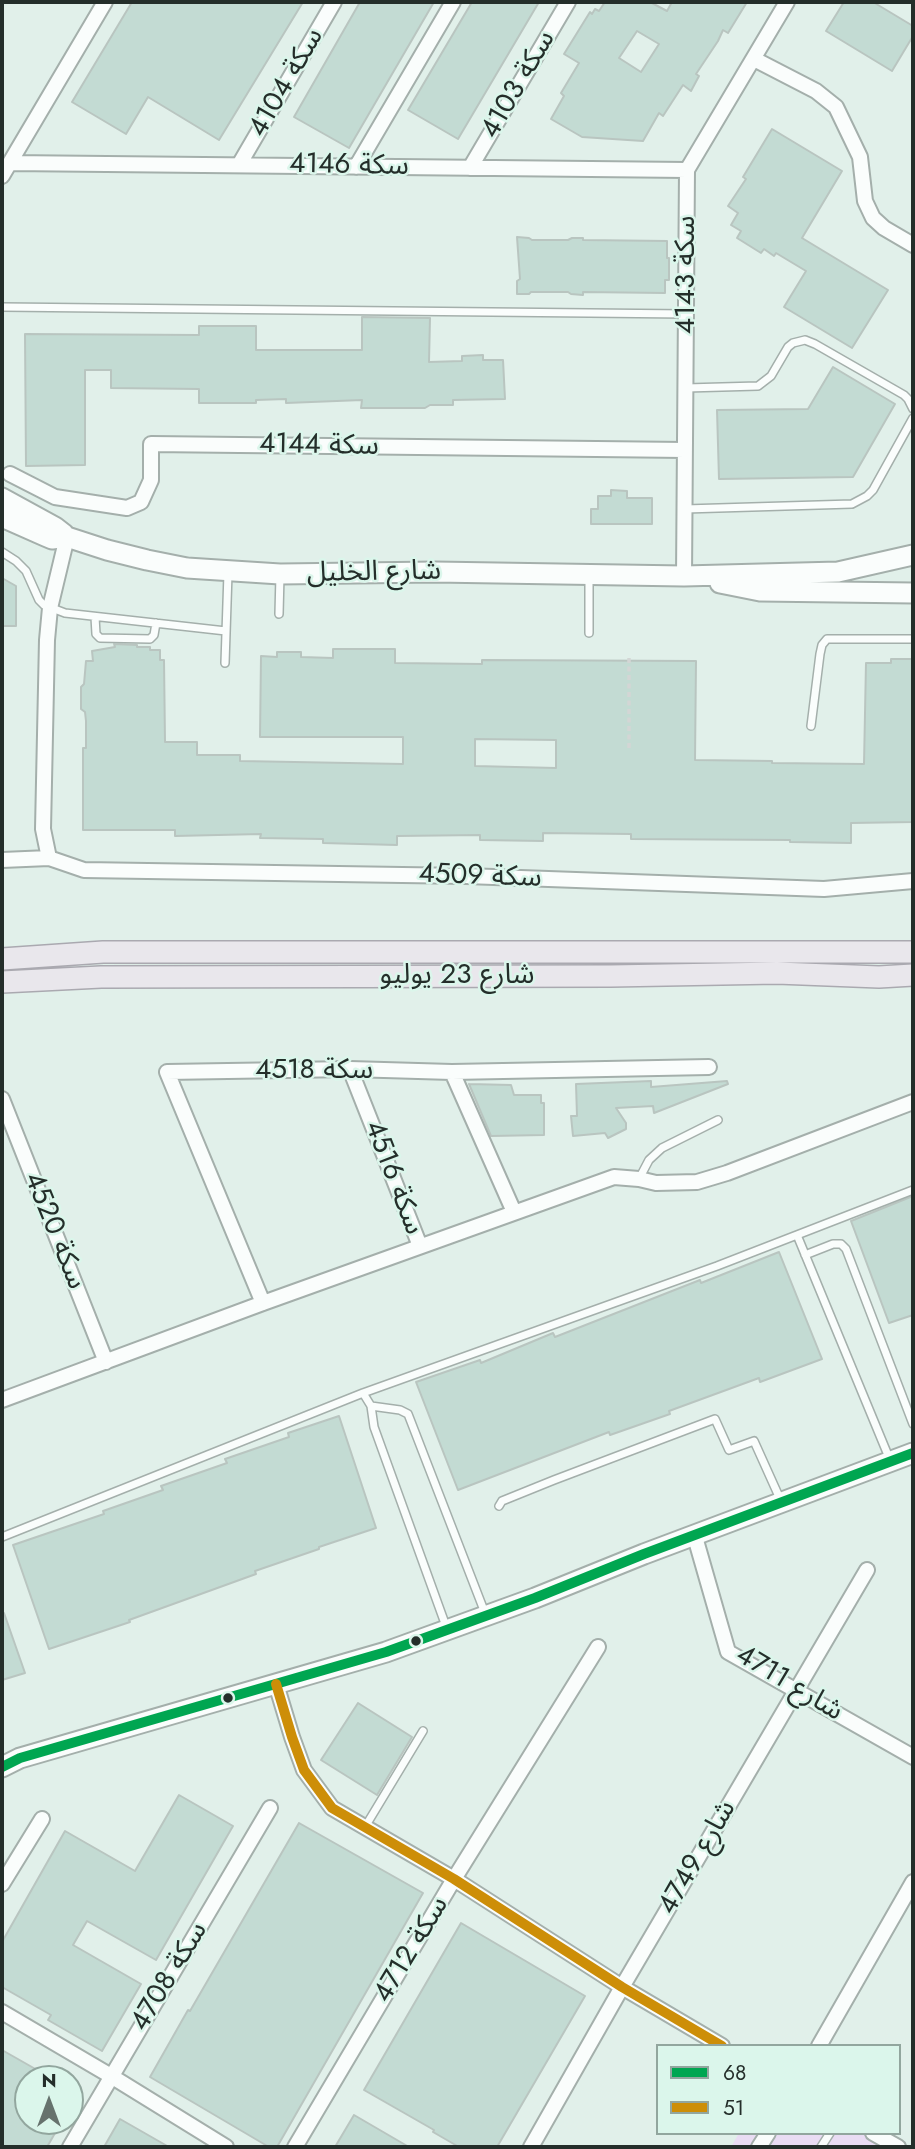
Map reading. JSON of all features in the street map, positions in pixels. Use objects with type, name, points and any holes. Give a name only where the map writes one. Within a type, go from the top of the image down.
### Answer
[{"type":"main road","name":"شارع 23 يوليو","points":[[2,959],[103,952],[913,952]]},
{"type":"main road","name":"شارع 23 يوليو","points":[[2,982],[101,976],[611,976],[777,973],[879,977],[913,975]]},
{"type":"street","points":[[2,176],[105,2]]},
{"type":"street","name":"سكة 4104","points":[[239,164],[334,2]]},
{"type":"street","points":[[356,167],[453,2]]},
{"type":"street","name":"سكة 4103","points":[[470,168],[568,2]]},
{"type":"street","points":[[687,170],[787,2]]},
{"type":"street","points":[[754,59],[816,91],[836,107],[860,157],[865,201],[873,218],[884,228],[913,245]]},
{"type":"street","name":"سكة 4146","points":[[10,163],[687,170]]},
{"type":"street","name":"سكة 4143","points":[[684,576],[687,170]]},
{"type":"street","name":"سكة 4144","points":[[10,474],[55,497],[127,508],[141,502],[151,480],[151,444],[685,450]]},
{"type":"street","name":"شارع الخليل","points":[[2,498],[55,527],[67,537],[107,551],[187,568],[228,572],[684,576],[838,572],[913,555]]},
{"type":"street","name":"شارع الخليل","points":[[2,517],[45,536],[67,537]]},
{"type":"street","points":[[49,858],[43,829],[47,640],[50,608],[67,537]]},
{"type":"street","name":"شارع الخليل","points":[[684,576],[760,591],[913,593]]},
{"type":"street","name":"سكة 4509","points":[[2,860],[49,858],[84,870],[466,876],[824,888],[913,881]]},
{"type":"street","name":"سكة 4518","points":[[263,1303],[167,1072],[350,1069],[452,1072],[709,1068]]},
{"type":"street","name":"سكة 4516","points":[[350,1069],[420,1247]]},
{"type":"street","points":[[452,1072],[514,1212]]},
{"type":"street","name":"سكة 4520","points":[[2,1099],[106,1362]]},
{"type":"street","points":[[2,1400],[614,1177],[656,1183],[697,1181],[727,1173],[913,1102]]},
{"type":"street","points":[[2,1767],[11,1758],[386,1652],[913,1453]]},
{"type":"street","name":"4711 شارع","points":[[695,1537],[728,1652],[913,1758]]},
{"type":"street","name":"4749 شارع","points":[[531,2147],[867,1570]]},
{"type":"street","name":"سكة 4712","points":[[295,2147],[454,1879],[598,1647]]},
{"type":"street","points":[[276,1684],[304,1770],[332,1808],[454,1879],[622,1987],[719,2044]]},
{"type":"street","name":"سكة 4708","points":[[70,2147],[270,1808]]},
{"type":"street","points":[[2,1884],[42,1819]]},
{"type":"street","points":[[820,2044],[913,1882]]},
{"type":"street","points":[[2,2012],[226,2147]]},
{"type":"street","points":[[876,2135],[896,2147]]},
{"type":"lane","points":[[2,307],[687,314]]},
{"type":"lane","points":[[686,388],[758,386],[771,376],[788,347],[805,340],[904,396],[913,409]]},
{"type":"lane","points":[[685,509],[852,504],[873,490],[913,418]]},
{"type":"lane","points":[[2,552],[26,571],[39,600],[50,608],[95,617],[226,631]]},
{"type":"lane","points":[[225,663],[228,572]]},
{"type":"lane","points":[[279,614],[280,574]]},
{"type":"lane","points":[[589,576],[590,633]]},
{"type":"lane","points":[[95,617],[96,634],[100,638],[150,639],[154,635],[156,624]]},
{"type":"lane","points":[[811,726],[820,654],[827,639],[913,639]]},
{"type":"lane","points":[[639,1179],[649,1160],[662,1148],[718,1120]]},
{"type":"lane","points":[[2,1537],[363,1393],[717,1266],[913,1190]]},
{"type":"lane","points":[[797,1234],[890,1461]]},
{"type":"lane","points":[[805,1255],[833,1244],[841,1244],[846,1249],[913,1424]]},
{"type":"lane","points":[[363,1393],[372,1406],[374,1427],[447,1630]]},
{"type":"lane","points":[[372,1406],[400,1410],[408,1414],[486,1616]]},
{"type":"lane","points":[[499,1506],[502,1501],[564,1476],[715,1419],[729,1450],[754,1441],[781,1502]]},
{"type":"lane","points":[[365,1827],[423,1731]]},
{"type":"path","points":[[629,658],[629,748]]},
{"type":"shaded area","points":[[738,2135],[880,2135],[893,2147],[731,2147]]},
{"type":"building","points":[[132,2],[303,2],[219,140],[148,97],[126,134],[72,102]]},
{"type":"building","points":[[360,2],[434,2],[349,148],[294,117]]},
{"type":"building","points":[[472,2],[539,2],[458,139],[408,110]]},
{"type":"building","points":[[605,2],[650,2],[667,11],[672,2],[747,2],[728,33],[723,30],[696,74],[699,76],[691,91],[683,85],[663,116],[659,113],[643,141],[582,137],[551,119],[564,96],[561,93],[579,63],[564,54],[590,12],[592,14],[595,9],[599,11]],"holes":[[[637,31],[659,44],[641,72],[619,58]]]},
{"type":"building","points":[[844,2],[873,2],[913,26],[913,36],[892,71],[826,31]]},
{"type":"building","points":[[772,129],[842,171],[802,238],[888,290],[852,348],[784,307],[806,271],[776,253],[774,256],[764,249],[761,253],[737,238],[741,231],[731,225],[738,213],[728,206],[746,179],[743,177]]},
{"type":"building","points":[[517,237],[532,240],[583,238],[667,241],[669,280],[665,280],[665,293],[517,294],[517,281],[520,279]]},
{"type":"building","points":[[362,317],[430,318],[429,362],[462,361],[462,356],[483,355],[483,360],[503,360],[505,399],[453,400],[453,405],[430,405],[425,408],[361,408],[362,400],[286,403],[286,399],[256,400],[256,403],[199,403],[199,389],[111,388],[111,370],[85,370],[85,465],[26,466],[25,334],[199,335],[199,326],[256,326],[256,350],[362,350]]},
{"type":"building","points":[[833,367],[895,404],[853,477],[719,479],[717,410],[808,409]]},
{"type":"building","points":[[611,490],[627,491],[627,498],[652,498],[652,524],[591,524],[591,509],[598,509],[598,496],[611,496]]},
{"type":"building","points":[[2,578],[16,586],[16,626],[2,626]]},
{"type":"building","points":[[114,644],[137,645],[150,647],[150,650],[160,650],[160,660],[164,660],[165,742],[197,742],[197,755],[240,755],[240,761],[403,764],[403,737],[260,737],[261,656],[277,657],[277,652],[301,652],[301,657],[333,658],[333,649],[395,649],[395,663],[482,664],[482,660],[696,661],[695,760],[864,764],[866,663],[891,663],[891,659],[913,659],[913,822],[851,823],[851,843],[631,839],[631,834],[543,833],[543,841],[480,840],[480,835],[397,836],[397,845],[323,843],[323,839],[260,838],[261,834],[175,836],[175,830],[83,830],[83,748],[86,748],[86,721],[85,712],[81,709],[81,687],[84,684],[86,661],[93,661],[92,651],[115,647]],"holes":[[[475,739],[556,740],[556,768],[475,766]]]},
{"type":"building","points":[[651,1081],[651,1087],[727,1081],[728,1084],[654,1113],[653,1106],[616,1108],[626,1123],[626,1129],[608,1138],[605,1133],[573,1136],[571,1116],[577,1116],[576,1084]]},
{"type":"building","points":[[469,1084],[511,1085],[514,1095],[541,1095],[541,1103],[544,1103],[544,1135],[491,1136]]},
{"type":"building","points":[[913,1196],[913,1315],[889,1323],[851,1221]]},
{"type":"building","points":[[779,1252],[822,1359],[760,1382],[759,1378],[669,1411],[670,1414],[610,1435],[609,1432],[458,1490],[416,1382],[480,1360],[481,1363],[553,1333],[555,1337]]},
{"type":"building","points":[[339,1416],[376,1528],[255,1571],[256,1574],[129,1620],[130,1622],[49,1649],[13,1545],[104,1514],[103,1511],[163,1490],[161,1486],[227,1463],[225,1459]]},
{"type":"building","points":[[2,1613],[25,1673],[2,1680]]},
{"type":"building","points":[[358,1703],[412,1737],[377,1795],[321,1760]]},
{"type":"building","points":[[179,1795],[233,1826],[156,1960],[87,1921],[73,1945],[141,1984],[102,2051],[48,2020],[51,2015],[2,1987],[2,1942],[65,1831],[135,1871]]},
{"type":"building","points":[[299,1823],[423,1893],[277,2147],[269,2147],[150,2077]]},
{"type":"building","points":[[461,1923],[585,1996],[497,2147],[459,2147],[364,2090]]},
{"type":"building","points":[[2,2050],[28,2065],[14,2065],[14,2135],[54,2135],[47,2147],[2,2147]]},
{"type":"building","points":[[354,2115],[409,2147],[335,2147]]},
{"type":"building","points":[[120,2119],[169,2147],[104,2147]]},
{"type":"transit line","name":"68","points":[[2,1767],[20,1758],[386,1652],[535,1598],[913,1453]]},
{"type":"transit line","name":"51","points":[[276,1684],[304,1770],[332,1808],[454,1879],[622,1987],[719,2044]]}]
